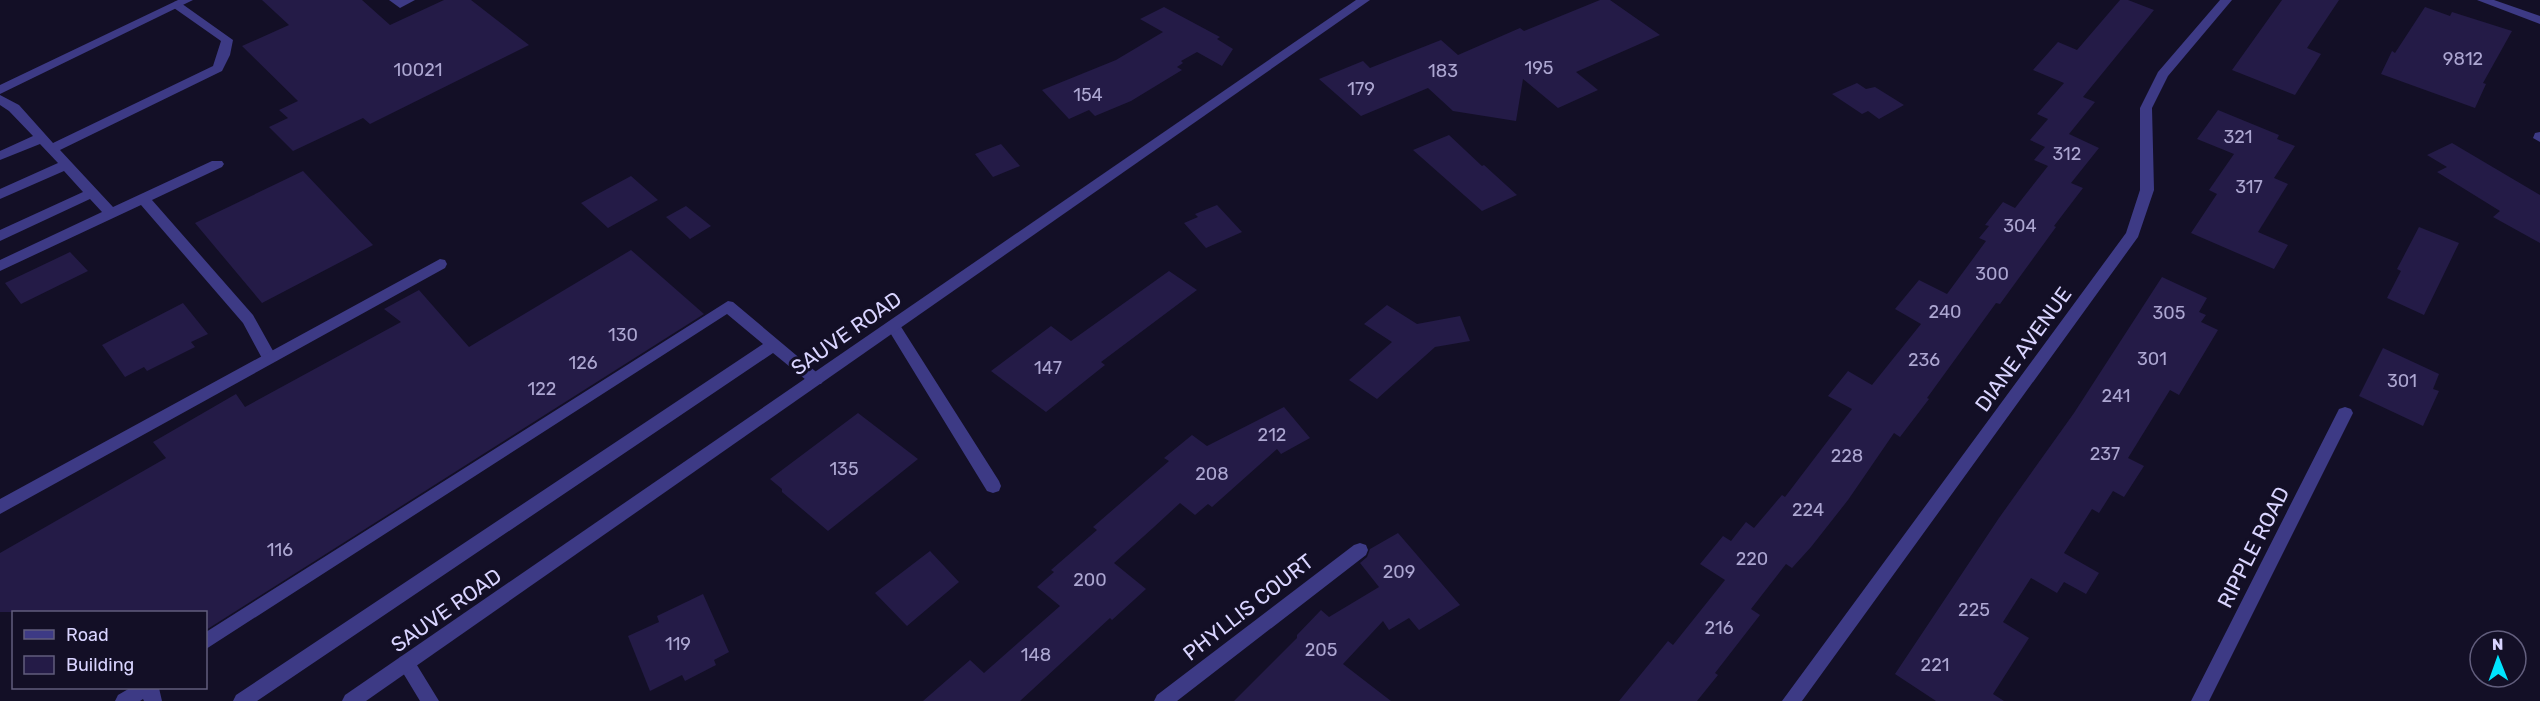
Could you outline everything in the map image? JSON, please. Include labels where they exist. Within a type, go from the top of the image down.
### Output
[{"type":"street","points":[[396,0],[400,4],[409,0]]},
{"type":"street","name":"SAUVE ROAD","points":[[351,701],[1364,0]]},
{"type":"street","name":"DIANE AVENUE","points":[[1791,701],[2133,234],[2147,190],[2146,108],[2162,75],[2226,0]]},
{"type":"street","points":[[2483,0],[2540,20]]},
{"type":"street","points":[[0,90],[183,2],[227,40],[224,56],[218,68],[51,148]]},
{"type":"street","points":[[0,99],[14,108],[111,213]]},
{"type":"street","points":[[0,115],[14,108]]},
{"type":"street","points":[[0,156],[41,138]]},
{"type":"street","points":[[0,266],[217,164]]},
{"type":"street","points":[[0,194],[66,165]]},
{"type":"street","points":[[0,236],[92,193]]},
{"type":"street","points":[[143,198],[207,269],[248,319],[269,358]]},
{"type":"street","points":[[0,507],[440,264]]},
{"type":"street","points":[[207,640],[728,306],[816,380]]},
{"type":"street","points":[[893,326],[993,486]]},
{"type":"street","points":[[242,701],[775,344]]},
{"type":"street","name":"RIPPLE ROAD","points":[[2200,701],[2345,413]]},
{"type":"street","name":"PHYLLIS COURT","points":[[1163,701],[1360,550]]},
{"type":"street","points":[[406,663],[430,701]]},
{"type":"street","points":[[124,701],[142,689]]},
{"type":"building","points":[[262,0],[362,0],[390,25],[444,0],[471,0],[529,45],[370,124],[363,118],[293,151],[269,127],[288,118],[279,110],[298,101],[242,46],[289,25]]},
{"type":"building","points":[[1600,0],[1610,0],[1660,35],[1576,72],[1598,90],[1558,108],[1523,79],[1516,121],[1453,111],[1428,88],[1361,116],[1319,79],[1363,61],[1370,68],[1441,40],[1458,55],[1520,28],[1524,31]]},
{"type":"building","points":[[2120,0],[2128,0],[2154,10],[2083,97],[2095,102],[2069,134],[2099,148],[2071,183],[2083,188],[2054,226],[2056,227],[2000,304],[1996,303],[1900,437],[1894,433],[1848,500],[1811,547],[1792,568],[1786,564],[1751,609],[1760,615],[1715,673],[1718,675],[1697,701],[1619,701],[1668,641],[1673,645],[1725,580],[1700,564],[1723,536],[1731,541],[1746,522],[1754,528],[1782,495],[1785,497],[1852,409],[1828,396],[1848,371],[1872,385],[1921,324],[1895,309],[1919,280],[1947,294],[1986,241],[1979,238],[1989,226],[1985,225],[2003,202],[2015,208],[2048,166],[2034,160],[2045,147],[2030,140],[2048,119],[2037,114],[2064,83],[2033,70],[2058,42],[2077,50]]},
{"type":"building","points":[[2282,0],[2339,0],[2307,48],[2321,54],[2295,95],[2232,70]]},
{"type":"building","points":[[1164,7],[1220,37],[1217,39],[1233,49],[1222,66],[1197,52],[1181,61],[1183,63],[1177,67],[1182,70],[1131,101],[1095,116],[1089,110],[1069,119],[1042,90],[1116,60],[1163,32],[1140,19]]},
{"type":"building","points":[[2425,7],[2450,16],[2452,12],[2512,31],[2483,83],[2486,84],[2475,108],[2381,74],[2392,51],[2395,53]]},
{"type":"building","points":[[1857,83],[1866,89],[1875,87],[1904,105],[1879,119],[1868,111],[1862,114],[1832,94]]},
{"type":"building","points":[[2218,110],[2279,135],[2277,139],[2295,146],[2274,178],[2288,184],[2258,232],[2288,245],[2274,269],[2191,233],[2217,194],[2209,190],[2234,154],[2197,139]]},
{"type":"building","points":[[1449,135],[1517,195],[1482,211],[1413,150]]},
{"type":"building","points":[[2452,143],[2540,195],[2540,243],[2493,217],[2500,211],[2437,172],[2447,167],[2427,155]]},
{"type":"building","points":[[1001,144],[1020,166],[993,177],[975,154]]},
{"type":"building","points":[[303,171],[373,245],[262,303],[195,223]]},
{"type":"building","points":[[631,176],[658,200],[608,228],[581,203]]},
{"type":"building","points":[[1217,205],[1242,232],[1206,248],[1184,223],[1198,217],[1195,214]]},
{"type":"building","points":[[686,206],[711,226],[690,239],[666,217]]},
{"type":"building","points":[[2419,227],[2459,243],[2424,315],[2387,298],[2401,271],[2397,269]]},
{"type":"building","points":[[631,250],[704,314],[207,629],[207,611],[0,612],[0,553],[166,458],[153,442],[236,394],[245,407],[401,322],[384,309],[419,290],[469,347]]},
{"type":"building","points":[[70,252],[88,271],[21,304],[5,283]]},
{"type":"building","points":[[1169,271],[1197,290],[1101,362],[1105,365],[1046,412],[991,371],[1051,326],[1071,341]]},
{"type":"building","points":[[2162,277],[2207,298],[2199,312],[2206,315],[2201,322],[2218,330],[2179,395],[2170,390],[2128,458],[2144,466],[2124,497],[2113,491],[2099,513],[2092,509],[2064,553],[2099,573],[2086,594],[2064,582],[2057,593],[2031,578],[2003,622],[2029,638],[1993,694],[2004,701],[1936,701],[1895,674],[1999,518],[2074,413]]},
{"type":"building","points":[[183,303],[208,334],[191,342],[195,347],[147,371],[144,367],[125,377],[102,345]]},
{"type":"building","points":[[1387,305],[1417,324],[1460,316],[1470,341],[1435,347],[1377,399],[1349,380],[1392,342],[1364,324]]},
{"type":"building","points":[[2383,348],[2439,374],[2433,389],[2439,391],[2423,426],[2359,396]]},
{"type":"building","points":[[1284,407],[1310,438],[1281,454],[1277,449],[1212,507],[1208,504],[1195,515],[1180,503],[1114,563],[1146,589],[1112,620],[1110,618],[1020,701],[923,701],[970,660],[984,673],[1060,606],[1037,587],[1054,572],[1051,570],[1097,530],[1093,527],[1169,461],[1164,458],[1192,435],[1207,446]]},
{"type":"building","points":[[858,413],[918,459],[828,531],[770,479]]},
{"type":"building","points":[[1398,533],[1460,605],[1419,630],[1409,618],[1389,630],[1383,621],[1343,664],[1391,701],[1234,701],[1297,638],[1297,635],[1321,610],[1329,617],[1379,587],[1360,563],[1367,557],[1370,549]]},
{"type":"building","points":[[930,551],[959,582],[907,626],[875,593]]},
{"type":"building","points":[[703,594],[729,652],[714,660],[716,665],[685,681],[682,675],[650,691],[628,636],[659,622],[657,616]]}]
